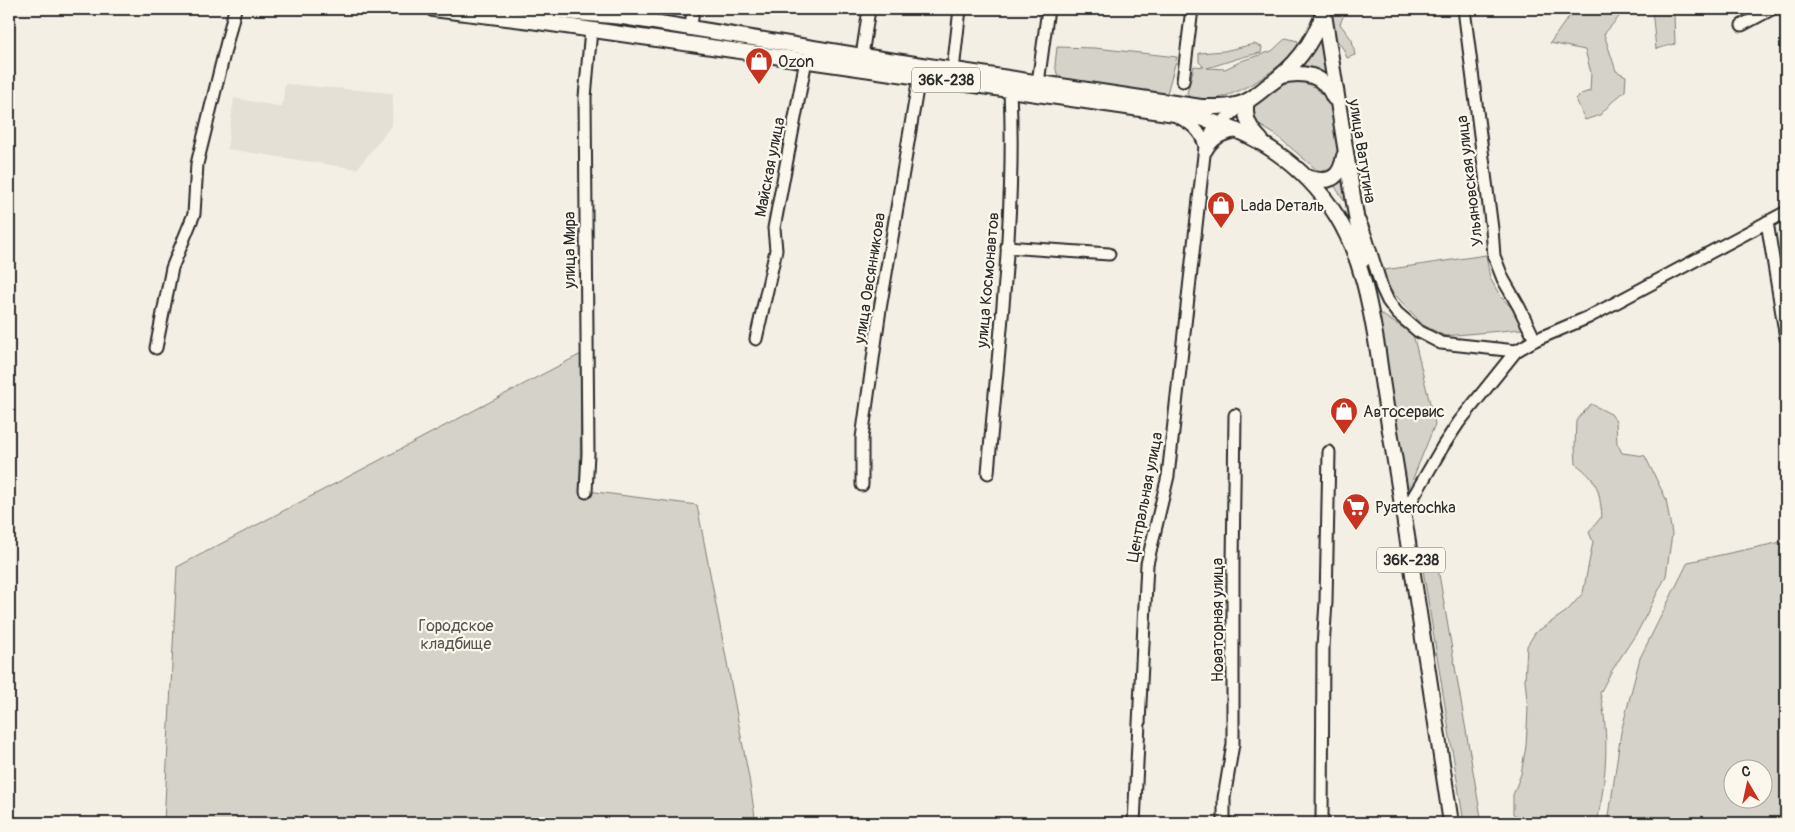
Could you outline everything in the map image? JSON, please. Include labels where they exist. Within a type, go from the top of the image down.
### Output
[{"type":"main road","name":"36К-238","points":[[433,9],[806,60],[1196,117],[1220,123],[1239,131],[1264,143],[1289,161],[1306,177],[1327,202],[1347,236],[1369,298],[1451,823]]},
{"type":"main road","points":[[533,9],[594,12],[862,56],[1201,107],[1232,105],[1247,101],[1281,76],[1308,47],[1317,30],[1323,10]]},
{"type":"main road","name":"улица Ватутина","points":[[1323,10],[1369,298]]},
{"type":"main road","name":"улица Мира","points":[[591,30],[594,12]]},
{"type":"main road","points":[[1281,76],[1299,73],[1315,76],[1326,85],[1338,106]]},
{"type":"main road","points":[[1247,101],[1245,112],[1248,124],[1264,143]]},
{"type":"main road","points":[[1306,177],[1318,181],[1327,181],[1332,178],[1338,173],[1342,165],[1345,151]]},
{"type":"street","points":[[156,348],[172,268],[194,214],[197,164],[235,9]]},
{"type":"street","points":[[691,27],[693,9]]},
{"type":"street","points":[[862,56],[870,9]]},
{"type":"street","points":[[953,70],[960,9]]},
{"type":"street","points":[[1038,83],[1048,9]]},
{"type":"street","points":[[1183,81],[1192,9]]},
{"type":"street","name":"Ульяновская улица","points":[[1464,9],[1494,256],[1503,279],[1535,340]]},
{"type":"street","points":[[1742,25],[1772,9]]},
{"type":"street","name":"улица Мира","points":[[586,492],[588,453],[585,97],[591,30]]},
{"type":"street","name":"Майская улица","points":[[756,338],[776,250],[774,228],[806,60]]},
{"type":"street","name":"улица Овсянникова","points":[[862,485],[862,438],[880,309],[919,77]]},
{"type":"street","name":"улица Космонавтов","points":[[988,473],[1007,247],[1013,142],[1010,90]]},
{"type":"street","name":"Центральная улица","points":[[1134,823],[1147,564],[1168,476],[1204,151],[1212,131],[1247,101]]},
{"type":"street","points":[[1173,114],[1192,125],[1202,138],[1204,151]]},
{"type":"street","points":[[1204,151],[1215,139],[1223,134],[1239,131]]},
{"type":"street","points":[[1354,210],[1366,237],[1385,294],[1397,313],[1418,331],[1441,343],[1516,351]]},
{"type":"street","points":[[1404,513],[1442,446],[1516,351],[1535,340],[1589,318],[1786,212]]},
{"type":"street","points":[[1767,222],[1786,338]]},
{"type":"street","points":[[1007,247],[1109,254]]},
{"type":"street","name":"Новаторная улица","points":[[1224,823],[1224,798],[1233,744],[1235,415]]},
{"type":"street","points":[[1322,823],[1323,647],[1326,602],[1329,452]]},
{"type":"shaded area","points":[[285,84],[393,93],[392,125],[357,169],[227,149],[234,98],[282,107]]},
{"type":"green space","points":[[620,9],[667,9],[665,16]]},
{"type":"green space","points":[[1328,9],[1346,9],[1340,24],[1352,40],[1355,55],[1347,58],[1334,36]]},
{"type":"green space","points":[[1578,9],[1626,9],[1604,34],[1616,71],[1626,76],[1625,91],[1600,115],[1585,120],[1576,99],[1581,94],[1590,91],[1591,73],[1585,50],[1550,43],[1567,19]]},
{"type":"green space","points":[[1652,9],[1672,9],[1674,14],[1675,44],[1656,49]]},
{"type":"green space","points":[[1322,30],[1331,81],[1323,74],[1314,70],[1304,68],[1293,70]]},
{"type":"green space","points":[[1286,38],[1298,41],[1296,52],[1263,77],[1228,95],[1204,100],[1191,100],[1187,93],[1194,66],[1204,67],[1199,62],[1199,53],[1224,51],[1254,44],[1262,47],[1261,53],[1207,68],[1225,69],[1244,60],[1272,51]]},
{"type":"green space","points":[[1057,47],[1095,48],[1177,57],[1166,97],[1065,79],[1057,74],[1055,65]]},
{"type":"green space","points":[[1296,81],[1309,83],[1317,87],[1329,103],[1338,142],[1337,160],[1335,166],[1331,169],[1317,170],[1276,135],[1256,123],[1252,109],[1253,105],[1268,93]]},
{"type":"green space","points":[[1346,179],[1350,210],[1334,185]]},
{"type":"green space","points":[[1486,255],[1490,278],[1500,296],[1529,325],[1522,329],[1445,336],[1423,325],[1387,286],[1384,270]]},
{"type":"green space","points":[[1376,311],[1413,334],[1435,424],[1407,493]]},
{"type":"green space","name":"Городское кладбище","points":[[581,354],[580,490],[697,505],[756,823],[164,823],[177,567]]},
{"type":"green space","points":[[1591,404],[1611,414],[1616,421],[1617,443],[1622,453],[1645,456],[1666,499],[1672,534],[1666,576],[1638,631],[1611,672],[1600,693],[1605,725],[1606,758],[1603,791],[1597,823],[1524,823],[1522,818],[1513,814],[1513,795],[1521,774],[1526,746],[1528,709],[1525,680],[1527,646],[1535,633],[1567,611],[1583,593],[1593,542],[1589,532],[1602,516],[1596,486],[1589,476],[1576,464],[1576,421]]},
{"type":"green space","points":[[1786,541],[1786,823],[1608,823],[1621,732],[1640,658],[1688,562]]},
{"type":"green space","points":[[1421,557],[1436,557],[1482,823],[1464,823]]},
{"type":"place","name":"Ozon","points":[[759,85]]},
{"type":"place","name":"Lada Dеталь","points":[[1221,229]]},
{"type":"place","name":"Автосервис","points":[[1344,435]]},
{"type":"place","name":"Pyaterochka","points":[[1356,531]]}]
